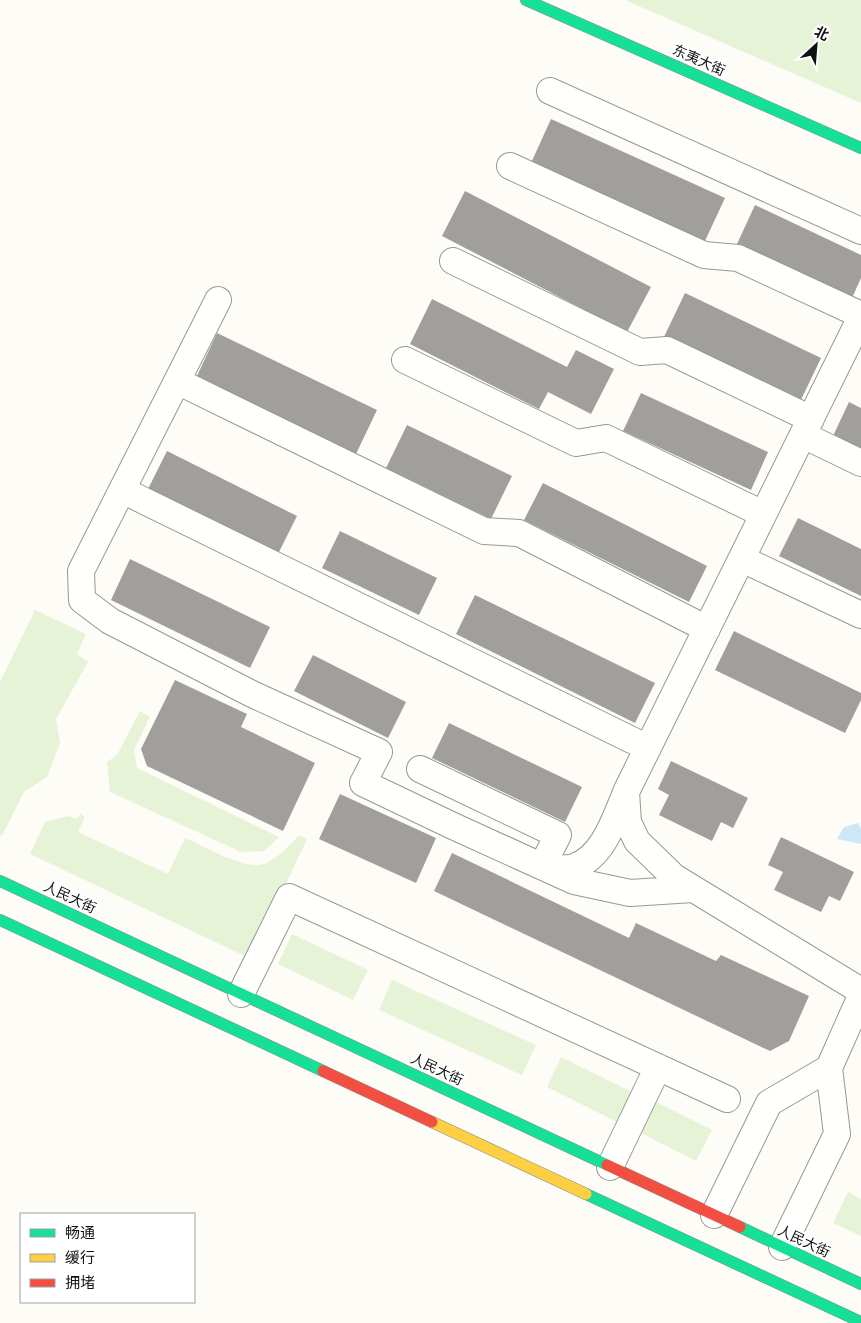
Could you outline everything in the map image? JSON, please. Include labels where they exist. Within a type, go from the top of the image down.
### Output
[{"type":"main road","name":"东夷大街","points":[[526,0],[861,148]]},
{"type":"main road","name":"人民大街","points":[[0,881],[861,1284]]},
{"type":"main road","points":[[0,920],[861,1322]]},
{"type":"street","points":[[550,92],[861,231]]},
{"type":"street","points":[[510,166],[704,256],[738,258],[861,316],[626,792],[605,839],[588,859],[573,867],[542,866]]},
{"type":"street","points":[[454,261],[640,352],[667,350],[807,427],[861,463]]},
{"type":"street","points":[[218,300],[81,571],[82,600],[110,621],[252,694],[379,752],[363,784],[574,881],[630,894],[693,889]]},
{"type":"street","points":[[405,360],[576,443],[606,438],[763,514]]},
{"type":"street","points":[[176,381],[484,531],[519,533],[708,629]]},
{"type":"street","points":[[122,490],[648,748]]},
{"type":"street","points":[[742,559],[861,615]]},
{"type":"street","points":[[420,769],[558,835],[542,866]]},
{"type":"street","points":[[626,792],[628,822],[637,842],[674,877],[861,991]]},
{"type":"street","points":[[241,994],[289,897],[727,1099]]},
{"type":"street","points":[[782,1247],[837,1134],[828,1068],[861,996]]},
{"type":"street","points":[[610,1167],[658,1067]]},
{"type":"street","points":[[714,1215],[769,1102],[828,1068]]},
{"type":"green space","points":[[625,0],[861,0],[861,103]]},
{"type":"green space","points":[[35,610],[86,634],[77,654],[88,662],[56,719],[60,743],[47,777],[24,792],[2,836],[0,835],[0,682]]},
{"type":"green space","points":[[140,711],[150,717],[134,750],[137,768],[279,837],[264,851],[241,852],[110,792],[107,762],[117,755]]},
{"type":"green space","points":[[80,814],[85,817],[78,832],[168,874],[185,838],[211,851],[251,865],[264,864],[275,858],[299,835],[307,839],[251,959],[30,854],[45,822],[69,816],[77,819]]},
{"type":"green space","points":[[292,934],[368,970],[353,1000],[278,964]]},
{"type":"green space","points":[[392,980],[536,1045],[522,1075],[379,1010]]},
{"type":"green space","points":[[561,1057],[634,1093],[619,1123],[547,1087]]},
{"type":"green space","points":[[656,1102],[712,1130],[696,1161],[641,1133]]},
{"type":"green space","points":[[848,1192],[861,1199],[861,1236],[833,1223]]},
{"type":"water","points":[[858,823],[861,828],[861,844],[837,839],[844,827]]},
{"type":"building","points":[[551,119],[725,198],[704,243],[531,163]]},
{"type":"building","points":[[465,191],[651,287],[627,332],[442,236]]},
{"type":"building","points":[[755,205],[861,255],[861,278],[852,298],[737,244]]},
{"type":"building","points":[[685,293],[821,358],[799,404],[663,339]]},
{"type":"building","points":[[432,299],[567,367],[576,350],[614,369],[591,414],[548,392],[539,409],[410,344]]},
{"type":"building","points":[[217,333],[377,410],[356,454],[196,378]]},
{"type":"building","points":[[641,393],[768,452],[751,490],[623,431]]},
{"type":"building","points":[[849,402],[861,408],[861,449],[833,436]]},
{"type":"building","points":[[407,425],[512,476],[491,519],[386,468]]},
{"type":"building","points":[[167,451],[297,516],[278,554],[148,489]]},
{"type":"building","points":[[543,483],[707,566],[689,602],[524,520]]},
{"type":"building","points":[[798,518],[861,549],[861,596],[779,556]]},
{"type":"building","points":[[340,531],[437,578],[419,615],[322,568]]},
{"type":"building","points":[[130,559],[270,627],[250,668],[111,600]]},
{"type":"building","points":[[475,595],[655,683],[635,723],[456,634]]},
{"type":"building","points":[[734,631],[861,693],[861,700],[845,733],[715,670]]},
{"type":"building","points":[[313,655],[406,702],[388,738],[294,691]]},
{"type":"building","points":[[175,680],[247,714],[241,727],[315,763],[283,831],[147,766],[141,749]]},
{"type":"building","points":[[449,723],[582,787],[565,822],[432,758]]},
{"type":"building","points":[[671,761],[748,798],[733,828],[721,822],[712,841],[659,815],[669,795],[658,789]]},
{"type":"building","points":[[340,794],[436,838],[416,883],[319,839]]},
{"type":"building","points":[[781,837],[854,872],[840,901],[829,896],[821,912],[774,890],[783,872],[768,865]]},
{"type":"building","points":[[452,853],[629,938],[636,923],[716,961],[721,955],[809,996],[789,1041],[770,1051],[434,891]]},
{"type":"traffic: fast","points":[[526,0],[861,148]]},
{"type":"traffic: fast","points":[[0,881],[607,1165]]},
{"type":"traffic: fast","points":[[0,920],[323,1071]]},
{"type":"traffic: fast","points":[[586,1194],[861,1322]]},
{"type":"traffic: fast","points":[[740,1227],[861,1284]]},
{"type":"traffic: slow","points":[[432,1122],[586,1194]]},
{"type":"traffic: jam","points":[[323,1071],[432,1122]]},
{"type":"traffic: jam","points":[[607,1165],[740,1227]]}]
